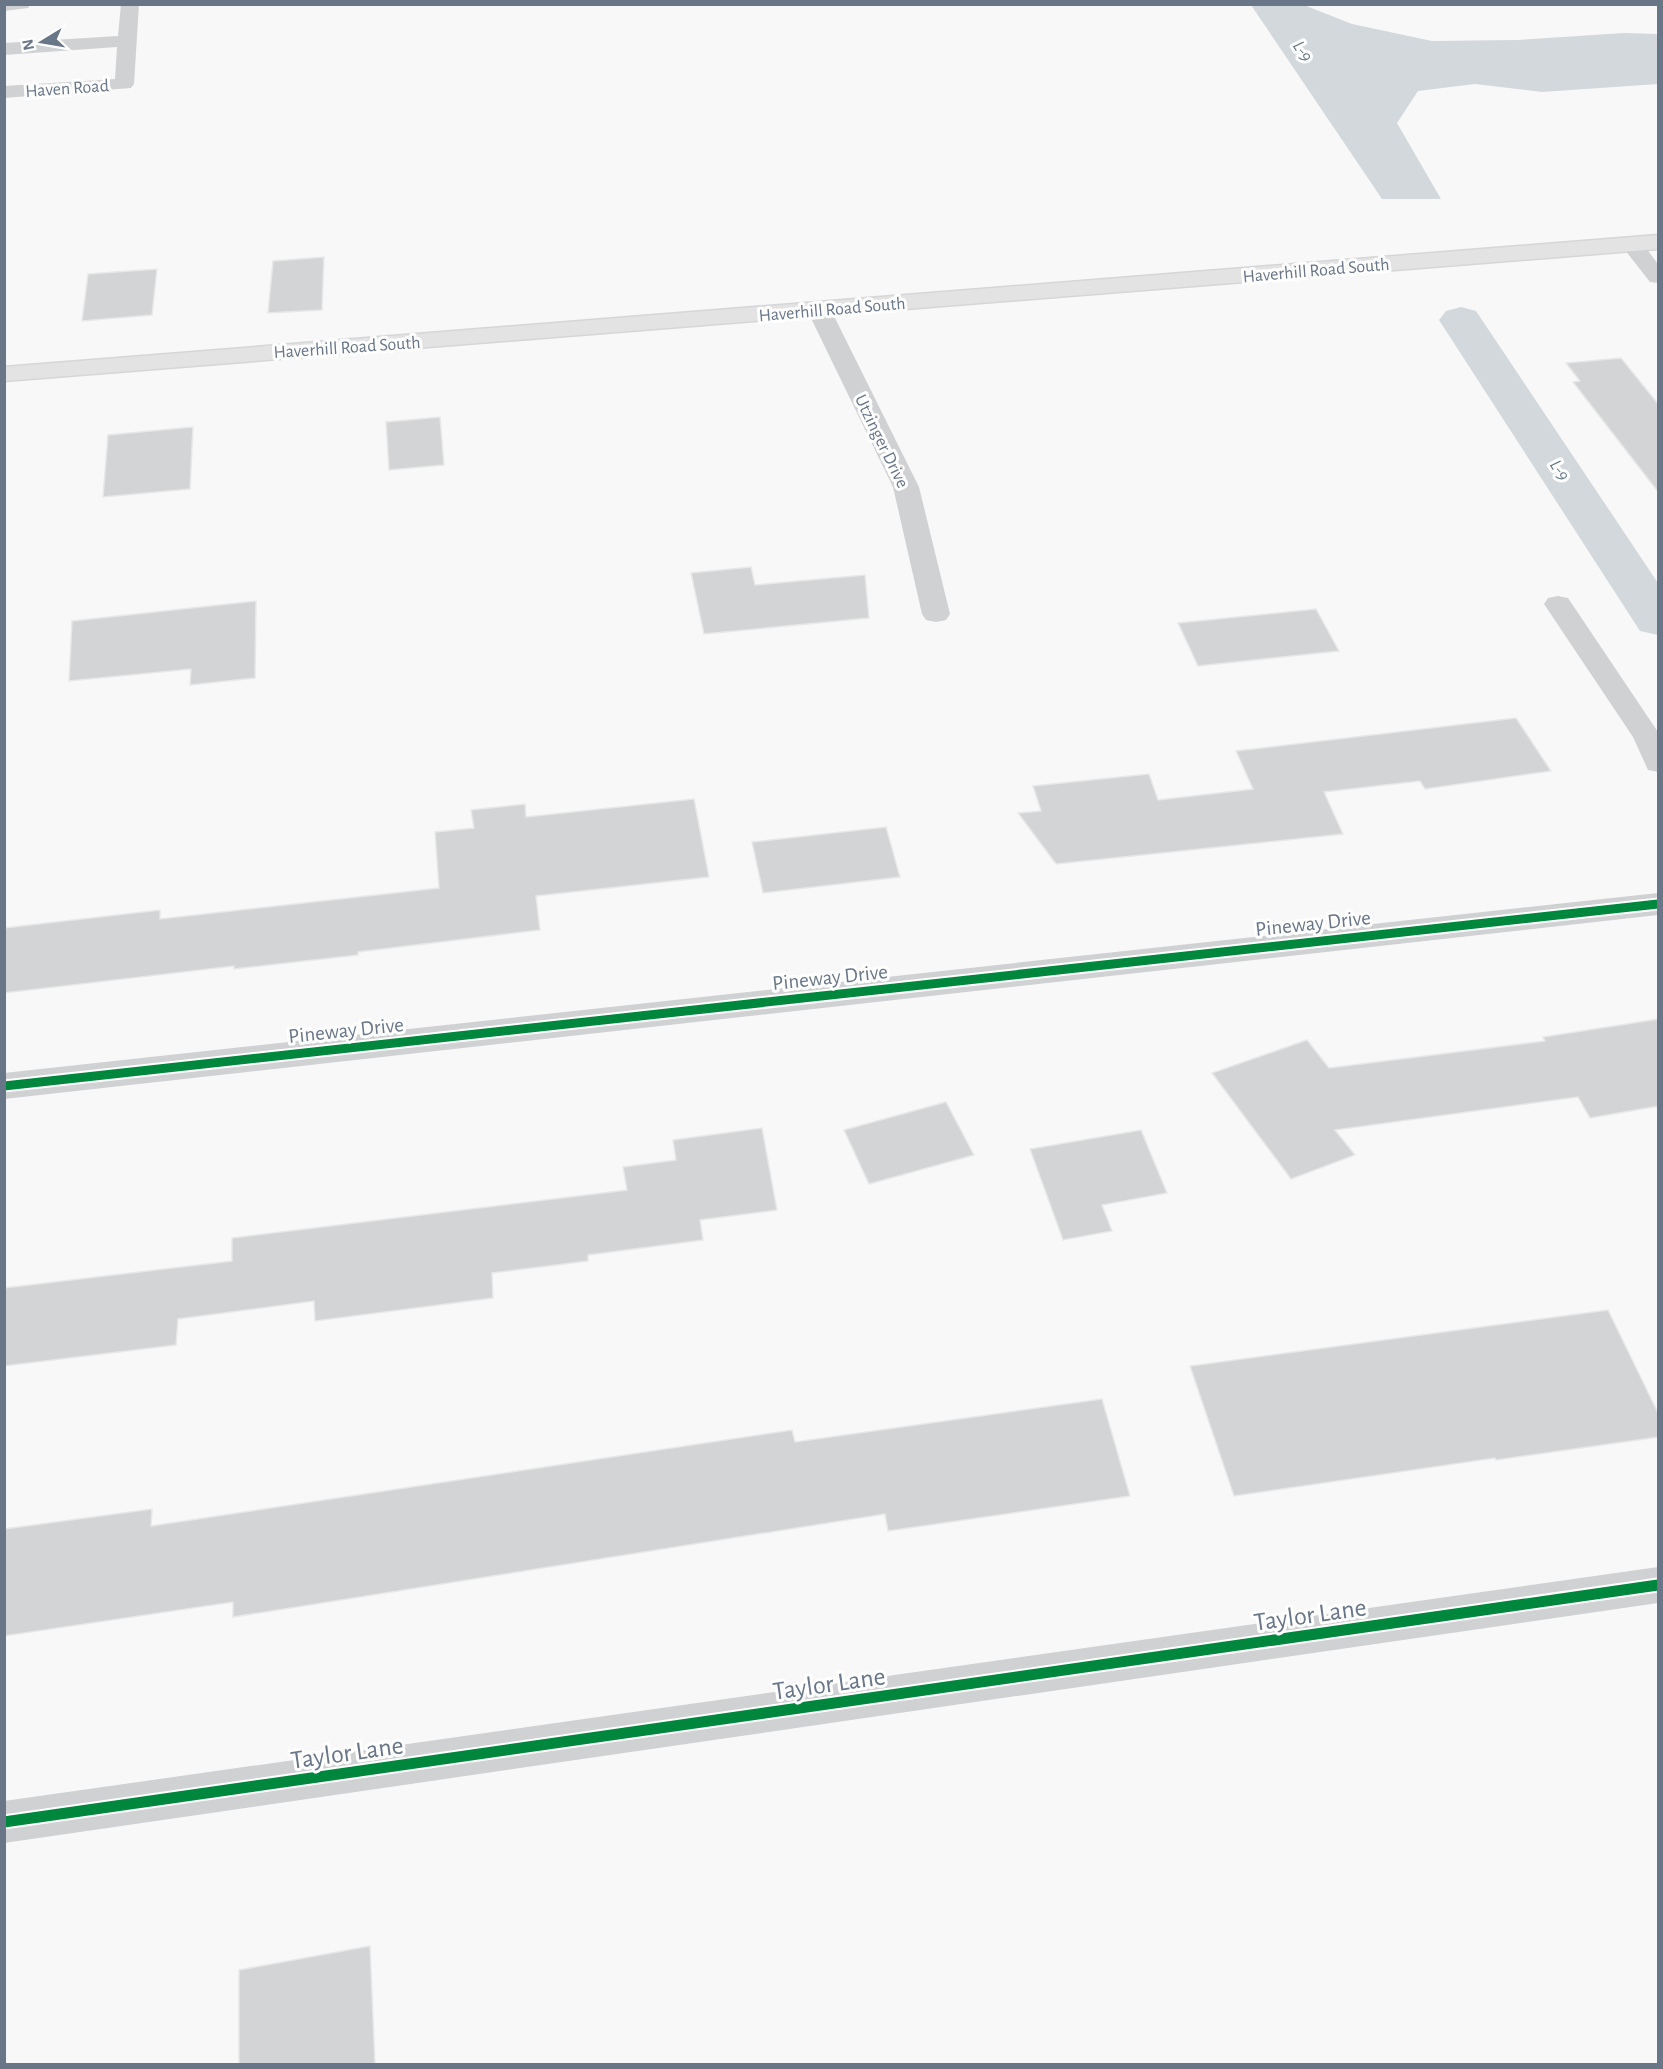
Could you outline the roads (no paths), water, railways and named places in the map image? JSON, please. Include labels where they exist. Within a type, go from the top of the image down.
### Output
[{"type":"street","name":"Haverhill Road South","points":[[4,374],[1659,243]]},
{"type":"street","name":"Utzinger Drive","points":[[819,309],[834,344],[906,487],[936,614]]},
{"type":"street","points":[[1558,604],[1647,737],[1659,763]]},
{"type":"street","name":"Pineway Drive","points":[[4,1086],[1659,903]]},
{"type":"street","name":"Taylor Lane","points":[[4,1822],[1659,1585]]},
{"type":"lane","points":[[4,6],[22,4]]},
{"type":"lane","name":"Haven Road","points":[[4,92],[123,84],[130,4]]},
{"type":"lane","points":[[4,50],[127,41]]},
{"type":"lane","points":[[1632,245],[1659,277]]},
{"type":"water","points":[[1251,5],[1304,5],[1352,24],[1432,41],[1517,40],[1624,33],[1658,34],[1658,84],[1542,92],[1475,84],[1418,91],[1397,123],[1441,199],[1382,199]]},
{"type":"waterway","name":"L-9","points":[[1461,320],[1658,620]]}]
